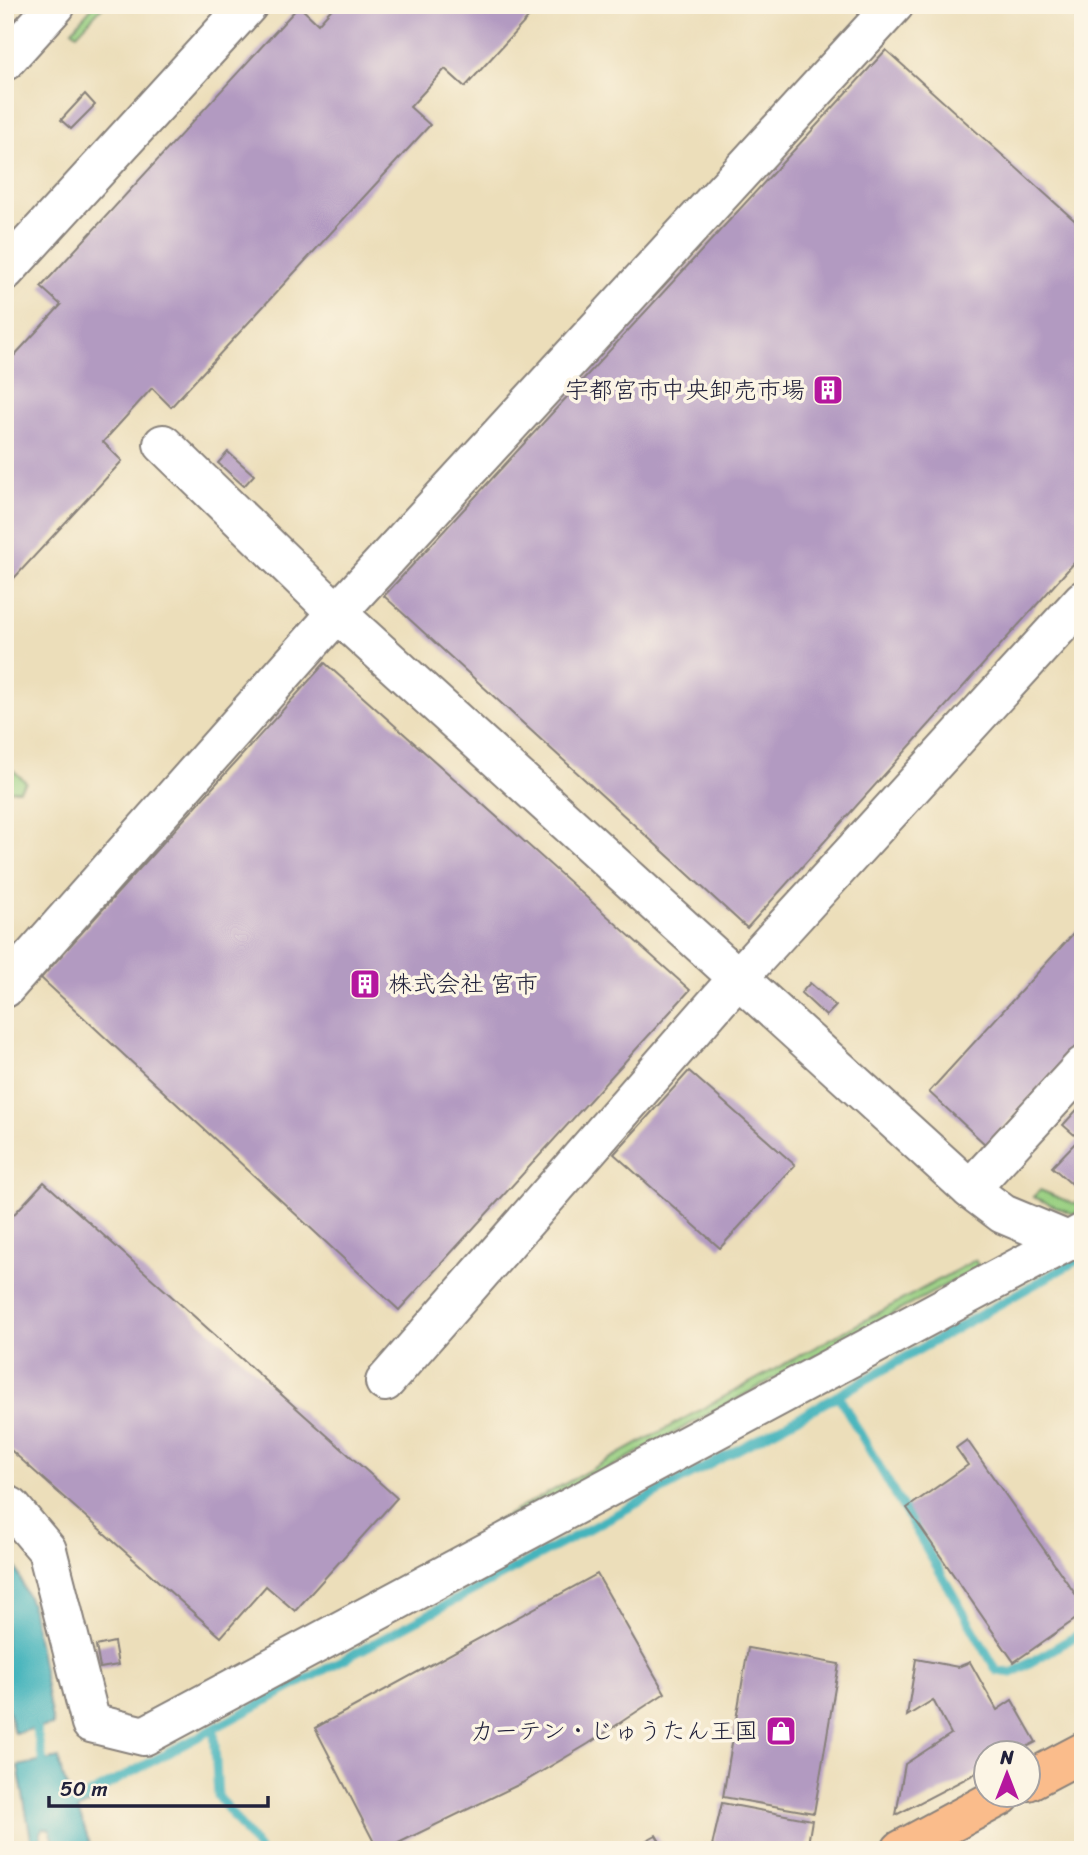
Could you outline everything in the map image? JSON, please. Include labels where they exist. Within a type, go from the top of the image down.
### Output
[{"type":"highway","points":[[1042,1774],[1083,1752]]},
{"type":"highway","points":[[901,1850],[976,1810]]},
{"type":"street","points":[[5,61],[56,5]]},
{"type":"street","points":[[5,271],[248,5]]},
{"type":"street","points":[[5,988],[337,613],[894,5]]},
{"type":"street","points":[[163,444],[337,613],[970,1189],[1003,1214],[1075,1237]]},
{"type":"street","points":[[385,1382],[738,978],[1083,600]]},
{"type":"street","points":[[970,1189],[1083,1066]]},
{"type":"street","points":[[5,1504],[11,1507],[47,1550],[91,1723],[144,1736],[1075,1237]]},
{"type":"green space","points":[[94,5],[104,5],[77,34],[72,30]]},
{"type":"green space","points":[[1063,5],[1083,5],[1083,22],[1081,22]]},
{"type":"green space","points":[[5,763],[26,782],[19,790],[5,790]]},
{"type":"green space","points":[[1040,1190],[1074,1204],[1083,1199],[1083,1209],[1073,1214],[1033,1197]]},
{"type":"green space","points":[[975,1260],[979,1267],[494,1531],[491,1524]]},
{"type":"water","points":[[5,1554],[16,1568],[31,1605],[53,1725],[14,1733],[5,1697]]},
{"type":"water","points":[[59,1758],[62,1776],[75,1800],[94,1789],[100,1798],[78,1810],[92,1850],[56,1850],[50,1829],[43,1828],[40,1832],[43,1850],[33,1850],[18,1766]]},
{"type":"building","points":[[335,5],[540,5],[465,87],[445,69],[410,107],[430,125],[171,407],[152,388],[103,442],[122,461],[5,588],[5,354],[11,359],[61,305],[41,287],[299,6],[318,24]]},
{"type":"building","name":"宇都宮市中央卸売市場","points":[[886,50],[1083,228],[1083,553],[747,928],[384,596]]},
{"type":"building","points":[[85,94],[95,105],[71,129],[61,120]]},
{"type":"building","points":[[228,452],[254,475],[244,486],[218,463]]},
{"type":"building","name":"株式会社 宮市","points":[[325,663],[690,990],[399,1310],[41,978]]},
{"type":"building","points":[[1083,923],[1083,1040],[986,1145],[929,1092]]},
{"type":"building","points":[[810,983],[836,1006],[826,1016],[801,993]]},
{"type":"building","points":[[689,1071],[795,1165],[720,1248],[614,1154]]},
{"type":"building","points":[[1083,1103],[1083,1185],[1078,1190],[1052,1167],[1079,1139],[1063,1125]]},
{"type":"building","points":[[44,1182],[397,1498],[295,1611],[266,1586],[221,1637],[5,1445],[5,1224]]},
{"type":"building","points":[[967,1440],[1083,1605],[1083,1614],[1014,1662],[907,1508],[968,1465],[956,1448]]},
{"type":"building","points":[[597,1574],[665,1693],[588,1744],[522,1783],[384,1850],[378,1850],[315,1728]]},
{"type":"building","points":[[114,1642],[118,1665],[100,1668],[96,1646]]},
{"type":"building","name":"カーテン・じゅうたん王国","points":[[748,1648],[839,1664],[814,1813],[723,1797]]},
{"type":"building","points":[[916,1659],[958,1667],[970,1662],[997,1710],[1012,1700],[1035,1740],[972,1740],[972,1775],[896,1815],[905,1764],[951,1734],[933,1700],[907,1716]]},
{"type":"building","points":[[722,1803],[812,1820],[807,1850],[711,1850]]},
{"type":"building","points":[[656,1835],[665,1850],[629,1850]]},
{"type":"waterway","points":[[87,1796],[805,1414],[1083,1257]]},
{"type":"waterway","points":[[838,1395],[997,1671],[1012,1673],[1083,1632]]},
{"type":"waterway","points":[[34,1719],[45,1770]]},
{"type":"waterway","points":[[214,1730],[218,1796],[259,1850]]},
{"type":"place","name":"宇都宮市中央卸売市場","points":[[828,390]]},
{"type":"place","name":"株式会社 宮市","points":[[365,984]]},
{"type":"place","name":"カーテン・じゅうたん王国","points":[[781,1731]]}]
